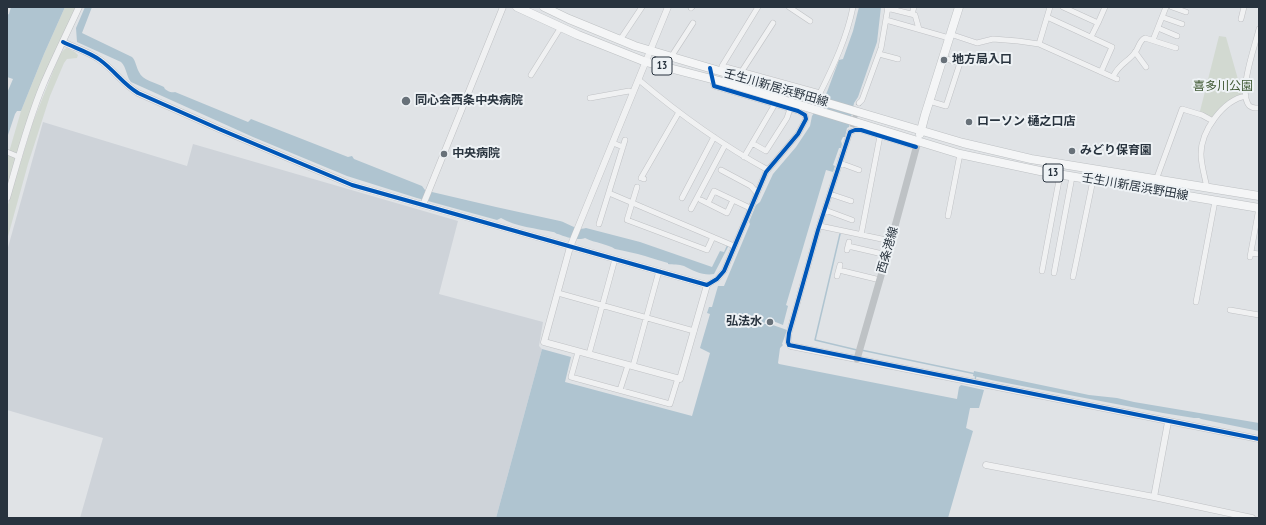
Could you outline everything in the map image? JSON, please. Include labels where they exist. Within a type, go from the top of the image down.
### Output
[{"type":"main road","name":"壬生川新居浜野田線","points":[[517,7],[606,47],[646,62],[713,79],[813,108],[851,126],[917,144],[1060,175],[1259,208]]},
{"type":"main road","name":"壬生川新居浜野田線","points":[[544,7],[620,40],[671,57],[710,68],[734,72],[820,101],[856,107],[921,130],[999,152],[1156,180],[1259,196]]},
{"type":"main road","points":[[917,144],[959,7]]},
{"type":"main road","name":"西条港線","points":[[856,359],[880,280],[917,144]]},
{"type":"street","points":[[7,198],[27,128],[41,90],[79,7]]},
{"type":"street","points":[[424,203],[503,7]]},
{"type":"street","points":[[620,40],[642,7]]},
{"type":"street","points":[[668,7],[571,244],[544,342],[678,378]]},
{"type":"street","points":[[758,7],[722,66],[734,72],[742,72],[820,93],[843,43],[853,7]]},
{"type":"street","points":[[789,7],[810,21]]},
{"type":"street","points":[[856,107],[862,100],[879,54],[883,39],[887,7],[915,15],[919,29]]},
{"type":"street","points":[[912,14],[914,7]]},
{"type":"street","points":[[1039,44],[1050,7]]},
{"type":"street","points":[[1063,7],[1098,23]]},
{"type":"street","points":[[1091,37],[1105,7]]},
{"type":"street","points":[[1153,40],[1166,7]]},
{"type":"street","points":[[1172,7],[1186,12]]},
{"type":"street","points":[[1241,19],[1244,7]]},
{"type":"street","points":[[1047,17],[1112,47],[1101,72]]},
{"type":"street","points":[[1162,17],[1182,24]]},
{"type":"street","points":[[886,20],[977,43],[993,40],[1039,44],[1115,78],[1116,69],[1135,52],[1142,39],[1145,38],[1153,40],[1176,48]]},
{"type":"street","points":[[671,57],[693,23]]},
{"type":"street","points":[[742,72],[773,23]]},
{"type":"street","points":[[531,74],[561,27]]},
{"type":"street","points":[[1158,28],[1177,36]]},
{"type":"street","points":[[1259,30],[1244,87],[1249,106],[1259,108]]},
{"type":"street","points":[[63,42],[99,59],[114,71],[126,85],[138,93],[352,185],[424,203],[571,244],[615,259],[708,284],[720,276],[768,170],[798,134],[806,119],[802,113],[714,86],[710,68]]},
{"type":"street","points":[[1135,52],[1146,67]]},
{"type":"street","points":[[879,54],[898,59]]},
{"type":"street","points":[[929,101],[946,106],[960,63],[943,58]]},
{"type":"street","points":[[731,84],[734,72]]},
{"type":"street","points":[[639,80],[662,100],[725,145],[768,170]]},
{"type":"street","points":[[590,98],[629,91],[634,93]]},
{"type":"street","points":[[1207,188],[1201,153],[1206,135],[1213,121],[1234,99],[1246,96]]},
{"type":"street","points":[[744,157],[775,104]]},
{"type":"street","points":[[752,143],[766,151],[787,118],[790,109]]},
{"type":"street","points":[[1156,180],[1182,109],[1202,115],[1213,121]]},
{"type":"street","points":[[644,179],[641,178],[679,112]]},
{"type":"street","points":[[917,144],[880,136],[861,130],[855,130],[851,126],[789,332],[788,342],[791,346],[1259,439]]},
{"type":"street","points":[[861,235],[880,136]]},
{"type":"street","points":[[682,198],[714,137]]},
{"type":"street","points":[[599,224],[625,140]]},
{"type":"street","points":[[613,143],[623,147]]},
{"type":"street","points":[[691,209],[725,145]]},
{"type":"street","points":[[7,152],[19,157]]},
{"type":"street","points":[[948,216],[960,154]]},
{"type":"street","points":[[840,163],[860,170]]},
{"type":"street","points":[[721,170],[751,186],[757,193]]},
{"type":"street","points":[[1042,271],[1060,175]]},
{"type":"street","points":[[1054,273],[1072,177]]},
{"type":"street","points":[[1073,277],[1093,180]]},
{"type":"street","points":[[638,188],[627,220],[707,250],[713,237]]},
{"type":"street","points":[[708,203],[714,191],[750,208]]},
{"type":"street","points":[[609,193],[734,246]]},
{"type":"street","points":[[830,194],[851,201]]},
{"type":"street","points":[[701,200],[727,213],[733,200]]},
{"type":"street","points":[[1196,302],[1215,201]]},
{"type":"street","points":[[1259,208],[1257,236],[1251,255],[1259,254]]},
{"type":"street","points":[[825,210],[852,220]]},
{"type":"street","points":[[820,226],[891,241]]},
{"type":"street","points":[[848,246],[887,255]]},
{"type":"street","points":[[589,354],[615,259]]},
{"type":"street","points":[[837,276],[839,268],[880,280]]},
{"type":"street","points":[[620,390],[646,317],[659,271]]},
{"type":"street","points":[[578,352],[571,377],[670,404],[678,378],[680,379],[708,284]]},
{"type":"street","points":[[558,293],[694,331]]},
{"type":"street","points":[[1230,310],[1259,315]]},
{"type":"street","points":[[1154,497],[1168,422]]},
{"type":"street","points":[[986,465],[1154,497],[1252,518]]},
{"type":"shaded area","points":[[43,122],[187,166],[193,144],[458,221],[439,294],[543,322],[539,346],[542,349],[496,518],[80,518],[103,438],[7,410],[7,251]]},
{"type":"green space","points":[[65,7],[76,7],[44,77],[7,189],[7,159],[21,111]]},
{"type":"green space","name":"喜多川公園","points":[[1219,36],[1226,37],[1243,97],[1234,99],[1213,121],[1199,115]]},
{"type":"green space","points":[[67,48],[78,55],[77,58],[67,59],[64,63],[50,96],[28,164],[7,240],[7,208],[33,122],[59,57],[63,50]]},
{"type":"water","points":[[11,7],[65,7],[21,111],[17,111],[15,114],[7,138],[7,93],[13,79],[7,77],[7,15],[9,14]]},
{"type":"water","points":[[85,7],[92,7],[82,33],[132,57],[143,77],[164,87],[167,91],[175,92],[248,122],[251,119],[348,157],[352,156],[354,159],[422,186],[425,190],[560,221],[576,228],[586,228],[640,242],[712,267],[720,251],[724,252],[727,245],[729,245],[714,274],[702,274],[682,265],[668,264],[641,255],[615,249],[585,238],[572,238],[554,232],[519,225],[501,218],[497,220],[417,198],[347,176],[253,137],[131,82],[121,62],[77,42],[76,28]]},
{"type":"water","points":[[859,7],[881,7],[877,42],[858,97],[854,103],[849,127],[847,128],[845,137],[843,137],[841,141],[841,148],[839,148],[833,165],[835,166],[833,172],[826,170],[786,305],[788,306],[783,325],[768,319],[766,319],[764,324],[770,324],[787,330],[782,344],[783,345],[780,348],[779,364],[957,399],[959,387],[961,385],[984,390],[979,408],[970,408],[966,428],[973,431],[948,518],[496,518],[542,349],[571,357],[565,382],[692,416],[710,353],[700,348],[710,314],[707,313],[709,307],[712,307],[718,286],[724,286],[750,224],[749,222],[756,205],[760,202],[773,174],[796,147],[810,126],[812,116],[827,92],[839,60],[843,59],[853,31]]},
{"type":"water","points":[[974,371],[1089,395],[1117,398],[1259,423],[1259,431],[1199,418],[1163,413],[996,381],[973,376]]},
{"type":"waterway","points":[[840,234],[815,340],[857,350]]},
{"type":"waterway","points":[[861,350],[976,374],[975,381]]},
{"type":"tunnel","points":[[852,127],[859,103]]},
{"type":"cycle path","points":[[63,42],[96,57],[138,93],[352,185],[707,285],[717,279],[724,271],[766,172],[798,134],[806,119],[805,115],[798,111],[714,86],[710,68]]},
{"type":"cycle path","points":[[916,147],[861,130],[850,132],[818,230],[789,333],[789,345],[1259,439]]},
{"type":"place","name":"地方局入口","points":[[944,60]]},
{"type":"place","name":"同心会西条中央病院","points":[[406,101]]},
{"type":"place","name":"ローソン 樋之口店","points":[[969,122]]},
{"type":"place","name":"みどり保育園","points":[[1072,151]]},
{"type":"place","name":"中央病院","points":[[444,154]]},
{"type":"place","name":"弘法水","points":[[770,322]]}]
